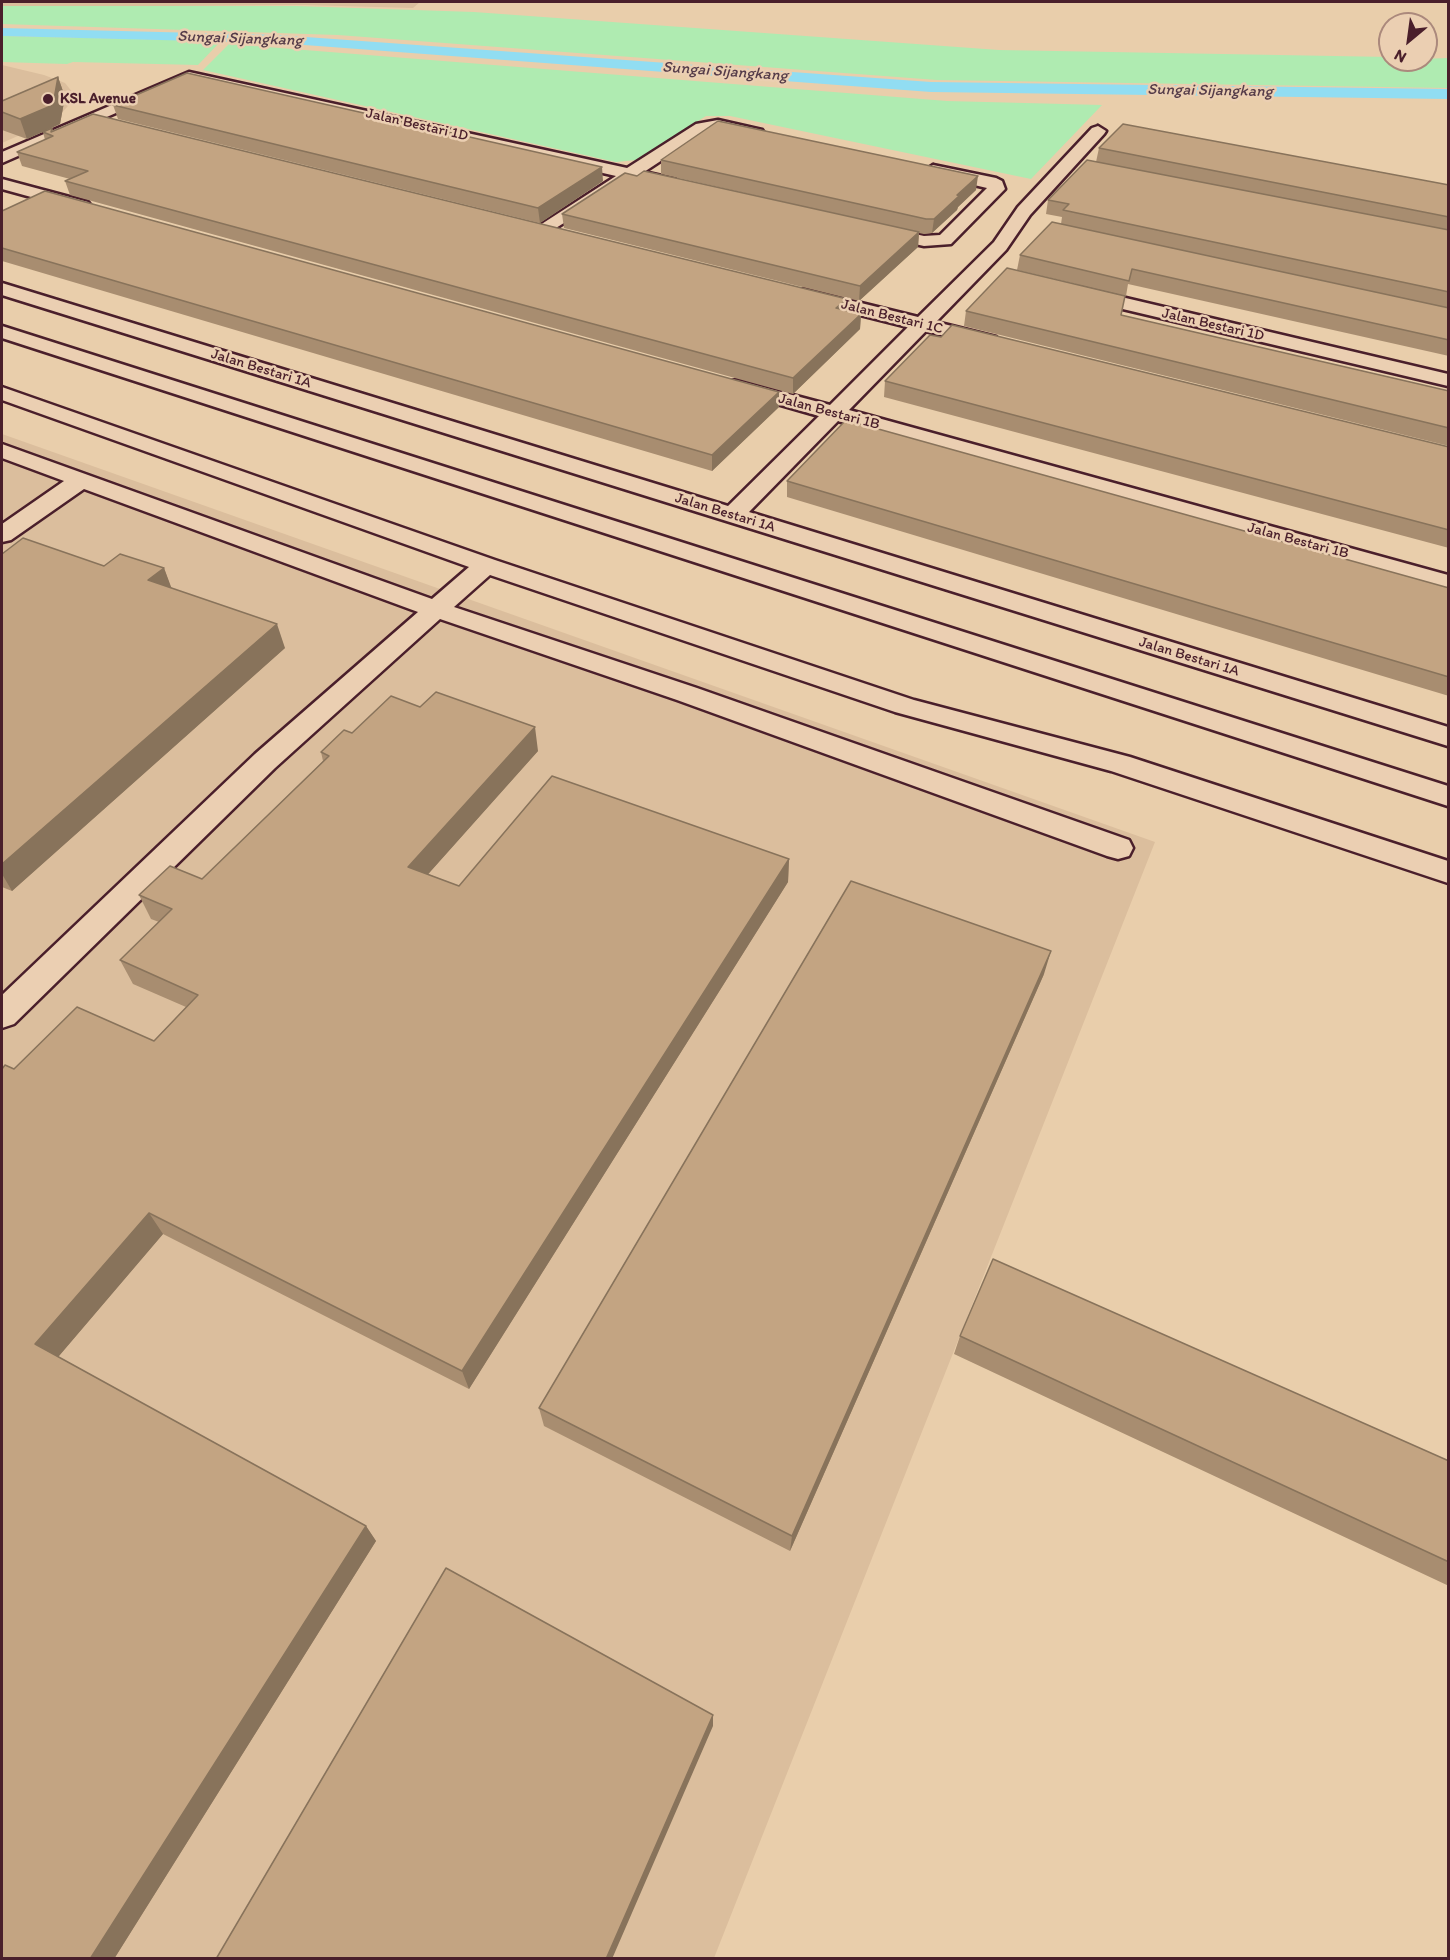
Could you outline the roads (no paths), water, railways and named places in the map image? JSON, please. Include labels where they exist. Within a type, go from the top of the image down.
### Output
[{"type":"street","name":"Jalan Bestari 1D","points":[[91,119],[189,76],[205,77],[686,187]]},
{"type":"street","points":[[2,158],[91,119],[126,128]]},
{"type":"street","points":[[543,231],[702,127],[718,125],[776,137]]},
{"type":"street","points":[[733,515],[1000,246],[1017,222],[1098,131]]},
{"type":"street","points":[[1070,164],[1093,168]]},
{"type":"street","points":[[856,226],[924,241],[939,242],[952,234],[996,189],[996,185],[981,180],[913,166]]},
{"type":"street","points":[[2,184],[105,212]]},
{"type":"street","points":[[10,205],[36,193]]},
{"type":"street","points":[[1017,222],[1041,227]]},
{"type":"street","points":[[522,226],[566,236]]},
{"type":"street","points":[[978,269],[1001,275]]},
{"type":"street","name":"Jalan Bestari 1D","points":[[1058,288],[1449,380]]},
{"type":"street","name":"Jalan Bestari 1A","points":[[2,289],[1449,737]]},
{"type":"street","name":"Jalan Bestari 1C","points":[[785,291],[1012,347]]},
{"type":"street","points":[[2,332],[1449,796]]},
{"type":"street","name":"Jalan Bestari 1B","points":[[720,382],[1449,582]]},
{"type":"street","points":[[2,393],[486,565],[905,706],[1120,764],[1449,872]]},
{"type":"street","points":[[2,451],[435,609],[720,706],[1118,848]]},
{"type":"street","points":[[2,535],[81,481]]},
{"type":"street","points":[[2,1015],[265,761],[486,565]]},
{"type":"waterway","name":"Sungai Sijangkang","points":[[2,32],[278,39],[931,87],[1448,94]]},
{"type":"place","name":"KSL Avenue","points":[[48,99]]}]
